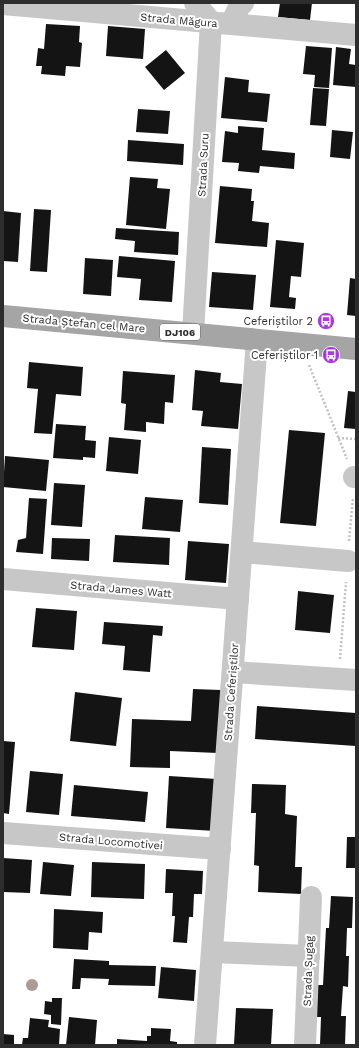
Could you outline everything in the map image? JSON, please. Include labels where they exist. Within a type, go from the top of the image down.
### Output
[{"type":"main road","name":"Strada Ștefan cel Mare","points":[[3,316],[356,349]]},
{"type":"street","points":[[195,3],[221,23],[243,3]]},
{"type":"street","name":"Strada Măgura","points":[[3,4],[356,35]]},
{"type":"street","name":"Strada Suru","points":[[193,333],[221,23]]},
{"type":"street","name":"Strada Ceferiștilor","points":[[205,1045],[257,340]]},
{"type":"street","points":[[242,552],[348,561]]},
{"type":"street","name":"Strada James Watt","points":[[3,579],[238,599]]},
{"type":"street","points":[[233,672],[356,680]]},
{"type":"street","name":"Strada Locomotivei","points":[[3,833],[220,849]]},
{"type":"street","name":"Strada Șugag","points":[[305,1045],[311,897]]},
{"type":"street","points":[[212,952],[308,956]]},
{"type":"path","points":[[300,343],[355,477]]},
{"type":"path","points":[[338,438],[356,439]]},
{"type":"building","points":[[280,3],[312,3],[310,20],[278,17]]},
{"type":"building","points":[[46,24],[80,26],[79,42],[82,43],[80,67],[66,66],[65,76],[41,74],[42,66],[36,66],[38,48],[44,49]]},
{"type":"building","points":[[108,26],[145,29],[143,59],[106,56]]},
{"type":"building","points":[[306,46],[332,48],[329,88],[314,87],[315,75],[303,74]]},
{"type":"building","points":[[336,47],[351,49],[349,64],[356,65],[356,87],[333,85]]},
{"type":"building","points":[[166,50],[185,73],[164,90],[145,67]]},
{"type":"building","points":[[225,77],[249,80],[248,92],[270,94],[267,122],[221,118]]},
{"type":"building","points":[[313,88],[329,89],[326,126],[310,125]]},
{"type":"building","points":[[138,109],[170,111],[168,134],[136,132]]},
{"type":"building","points":[[238,126],[264,128],[262,150],[295,153],[294,169],[260,166],[259,173],[238,171],[239,163],[222,162],[225,131],[238,133]]},
{"type":"building","points":[[332,130],[353,132],[350,159],[330,157]]},
{"type":"building","points":[[128,140],[184,144],[183,165],[127,161]]},
{"type":"building","points":[[130,177],[158,179],[157,188],[170,189],[166,229],[126,225]]},
{"type":"building","points":[[220,186],[252,189],[251,201],[254,201],[252,221],[269,223],[267,247],[215,243]]},
{"type":"building","points":[[34,209],[51,210],[47,272],[30,271]]},
{"type":"building","points":[[3,211],[21,213],[18,262],[3,261]]},
{"type":"building","points":[[116,228],[179,232],[178,255],[134,252],[135,241],[115,239]]},
{"type":"building","points":[[276,240],[304,243],[301,277],[291,276],[289,297],[296,298],[295,309],[270,307]]},
{"type":"building","points":[[119,256],[175,261],[172,302],[139,300],[141,279],[117,277]]},
{"type":"building","points":[[85,258],[113,260],[111,296],[83,294]]},
{"type":"building","points":[[212,272],[256,275],[253,310],[209,307]]},
{"type":"building","points":[[350,278],[356,279],[356,316],[347,315]]},
{"type":"building","points":[[29,362],[83,367],[81,396],[56,394],[52,434],[34,433],[38,389],[27,388]]},
{"type":"building","points":[[195,370],[221,373],[220,382],[242,384],[238,429],[201,426],[203,411],[192,410]]},
{"type":"building","points":[[123,371],[175,375],[173,403],[165,402],[164,424],[146,422],[146,432],[124,430],[126,404],[121,403]]},
{"type":"building","points":[[348,391],[356,392],[356,429],[344,428]]},
{"type":"building","points":[[56,424],[86,426],[85,440],[96,441],[95,458],[83,457],[83,460],[53,458]]},
{"type":"building","points":[[289,430],[325,433],[316,526],[280,523]]},
{"type":"building","points":[[109,437],[141,440],[138,474],[106,471]]},
{"type":"building","points":[[202,447],[231,449],[228,505],[199,503]]},
{"type":"building","points":[[5,456],[49,460],[46,491],[3,487]]},
{"type":"building","points":[[54,483],[85,485],[82,527],[51,525]]},
{"type":"building","points":[[145,497],[183,500],[180,532],[142,529]]},
{"type":"building","points":[[29,498],[47,499],[43,554],[16,552],[18,540],[26,538]]},
{"type":"building","points":[[115,535],[170,538],[169,565],[113,562]]},
{"type":"building","points":[[52,538],[90,539],[89,561],[51,559]]},
{"type":"building","points":[[188,541],[229,544],[226,583],[185,580]]},
{"type":"building","points":[[298,591],[334,595],[330,633],[295,630]]},
{"type":"building","points":[[36,608],[77,611],[74,650],[32,647]]},
{"type":"building","points":[[104,622],[163,626],[162,636],[153,635],[150,672],[123,670],[125,646],[102,644]]},
{"type":"building","points":[[193,689],[221,690],[218,753],[170,751],[170,768],[130,767],[132,719],[191,721]]},
{"type":"building","points":[[75,692],[122,698],[116,746],[70,741]]},
{"type":"building","points":[[257,706],[356,713],[356,746],[255,739]]},
{"type":"building","points":[[3,741],[15,742],[9,814],[3,813]]},
{"type":"building","points":[[30,771],[63,774],[59,815],[26,812]]},
{"type":"building","points":[[169,776],[217,779],[215,831],[166,828]]},
{"type":"building","points":[[252,784],[286,785],[285,814],[297,816],[295,867],[302,867],[301,894],[258,892],[259,866],[254,865],[256,813],[251,813]]},
{"type":"building","points":[[74,785],[148,792],[145,822],[71,816]]},
{"type":"building","points":[[347,837],[356,837],[356,868],[346,868]]},
{"type":"building","points":[[3,858],[32,860],[30,893],[3,892]]},
{"type":"building","points":[[43,862],[74,865],[71,896],[40,894]]},
{"type":"building","points":[[92,862],[145,864],[144,899],[91,897]]},
{"type":"building","points":[[166,869],[203,871],[202,894],[194,894],[193,917],[189,917],[187,943],[173,942],[175,916],[172,916],[173,893],[165,893]]},
{"type":"building","points":[[331,896],[353,897],[352,928],[347,928],[346,956],[349,956],[348,987],[343,986],[341,1016],[346,1016],[345,1045],[320,1045],[321,1017],[316,1017],[318,985],[323,985],[326,928],[329,928]]},
{"type":"building","points":[[54,909],[103,912],[102,933],[89,932],[88,950],[53,948]]},
{"type":"building","points":[[74,959],[109,961],[109,965],[156,966],[155,986],[108,985],[109,979],[81,978],[80,989],[72,989]]},
{"type":"building","points":[[161,967],[196,970],[194,1001],[158,998]]},
{"type":"building","points":[[52,998],[62,998],[61,1025],[51,1024],[51,1015],[44,1014],[45,1001],[52,1002]]},
{"type":"building","points":[[236,1008],[273,1009],[271,1045],[234,1045]]},
{"type":"building","points":[[69,1017],[97,1020],[95,1045],[66,1045]]},
{"type":"building","points":[[30,1018],[49,1020],[48,1027],[60,1029],[59,1045],[22,1045],[23,1038],[28,1038]]},
{"type":"building","points":[[151,1028],[171,1029],[170,1041],[177,1042],[177,1045],[117,1045],[117,1039],[147,1041],[147,1036],[151,1036]]},
{"type":"building","points":[[3,1034],[14,1035],[14,1045],[3,1045]]},
{"type":"place","name":"Ceferiștilor 2","points":[[326,321]]},
{"type":"place","name":"Ceferiștilor 1","points":[[331,355]]}]
